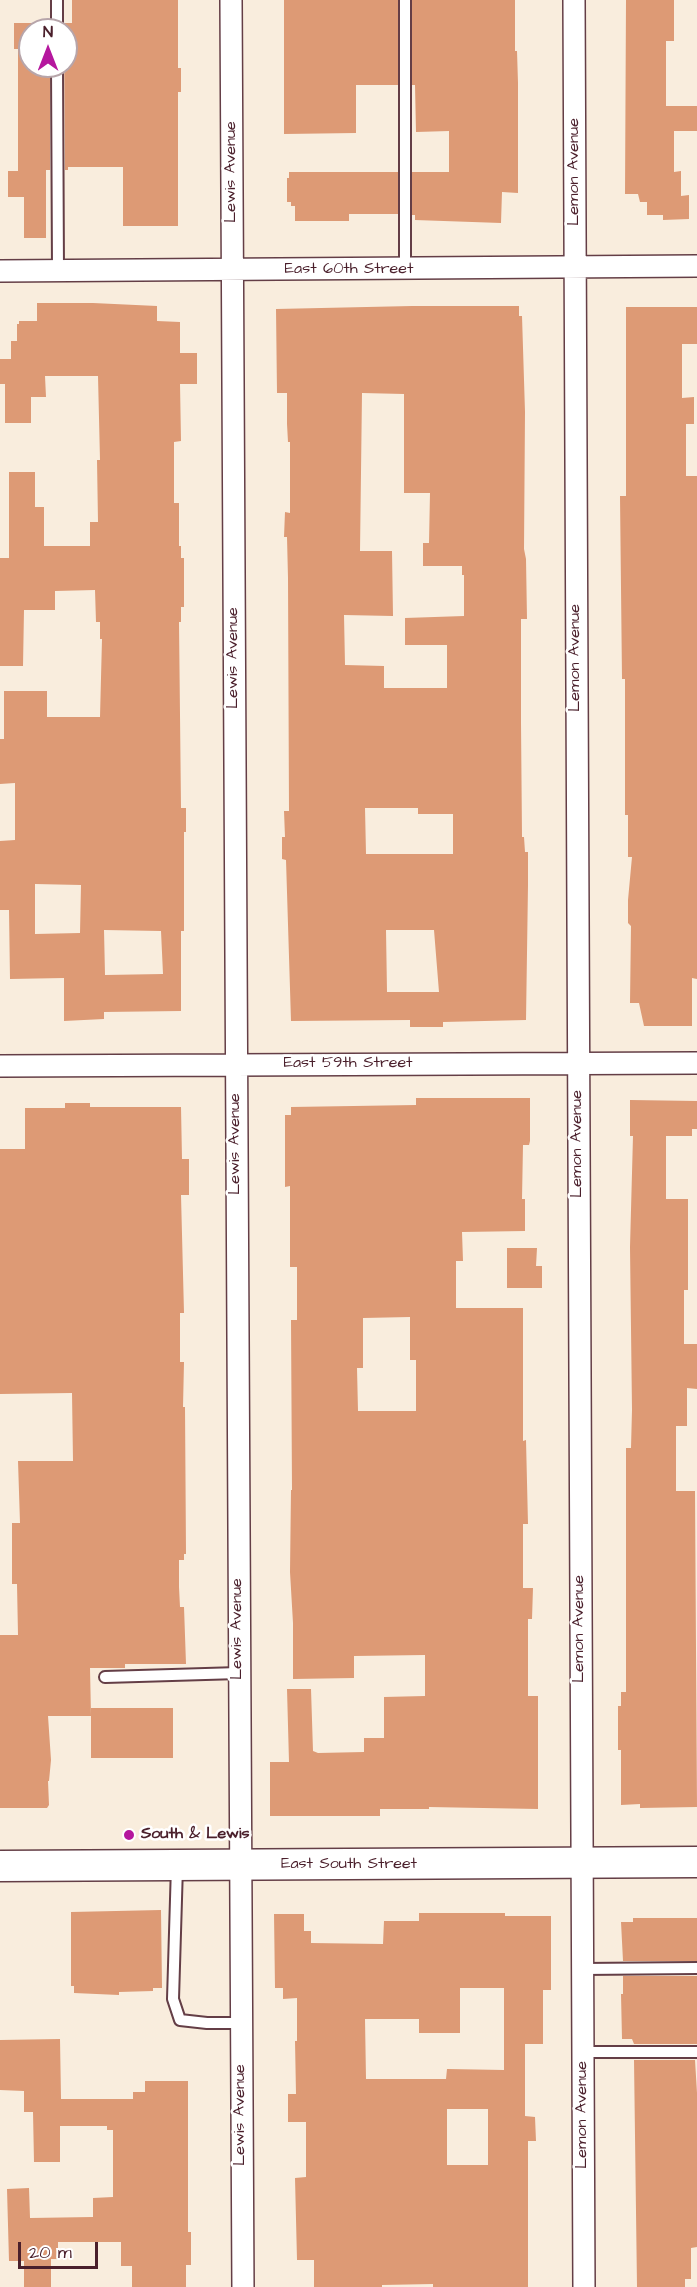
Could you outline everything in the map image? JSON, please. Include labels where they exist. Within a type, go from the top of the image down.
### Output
[{"type":"main road","name":"East South Street","points":[[0,1866],[697,1862]]},
{"type":"street","name":"Lewis Avenue","points":[[231,0],[243,2287]]},
{"type":"street","name":"Lemon Avenue","points":[[574,0],[584,2287]]},
{"type":"street","name":"East 60th Street","points":[[0,271],[697,266]]},
{"type":"street","name":"East 59th Street","points":[[0,1066],[697,1063]]},
{"type":"lane","points":[[57,0],[57,18]]},
{"type":"lane","points":[[405,0],[405,269]]},
{"type":"lane","points":[[57,78],[58,271]]},
{"type":"lane","points":[[105,1677],[239,1673]]},
{"type":"lane","points":[[177,1866],[173,1999],[180,2020],[207,2024],[241,2024]]},
{"type":"lane","points":[[582,1969],[697,1968]]},
{"type":"lane","points":[[582,2052],[697,2052]]},
{"type":"building","points":[[72,0],[178,0],[178,68],[181,68],[181,92],[178,92],[178,226],[123,226],[123,167],[68,167],[68,170],[65,170],[64,78],[78,78],[78,18],[72,18]]},
{"type":"building","points":[[284,0],[398,0],[398,85],[356,85],[356,133],[284,134]]},
{"type":"building","points":[[412,0],[515,0],[518,193],[502,192],[501,223],[415,220],[415,215],[412,215],[412,172],[449,172],[449,131],[416,132],[415,85],[412,85]]},
{"type":"building","points":[[626,0],[674,0],[674,41],[666,41],[666,106],[697,106],[697,131],[674,131],[674,172],[681,171],[681,196],[689,195],[689,219],[663,220],[663,215],[647,215],[647,202],[640,202],[638,194],[625,194]]},
{"type":"building","points":[[14,23],[18,23],[18,49],[14,49]]},
{"type":"building","points":[[18,78],[50,78],[50,170],[46,170],[46,238],[24,238],[24,197],[8,197],[8,171],[18,171]]},
{"type":"building","points":[[289,172],[398,172],[398,214],[349,214],[349,221],[295,221],[295,206],[287,202]]},
{"type":"building","points":[[37,303],[157,306],[157,321],[180,322],[180,353],[197,353],[197,384],[180,384],[181,441],[174,442],[174,503],[179,503],[179,546],[181,546],[181,558],[184,558],[184,607],[181,607],[181,622],[179,622],[181,808],[186,808],[184,931],[181,931],[181,1011],[104,1012],[104,1019],[64,1021],[64,978],[10,979],[9,910],[0,910],[0,841],[15,840],[15,783],[0,784],[0,739],[4,739],[4,691],[47,691],[47,717],[100,717],[102,639],[100,639],[100,622],[96,622],[95,590],[55,591],[55,610],[24,610],[23,666],[0,666],[0,558],[9,558],[9,472],[35,472],[35,507],[44,507],[44,546],[90,546],[90,522],[98,522],[97,460],[100,460],[98,376],[45,376],[46,397],[31,397],[31,423],[5,423],[5,384],[0,384],[0,359],[11,359],[11,341],[17,341],[19,321],[37,321]],"holes":[[[35,884],[81,885],[80,933],[35,934]],[[104,930],[161,931],[163,974],[105,975]]]},
{"type":"building","points":[[519,306],[519,316],[522,316],[525,412],[524,549],[527,619],[521,619],[521,723],[522,837],[524,837],[525,852],[528,852],[526,1020],[443,1022],[443,1027],[410,1027],[410,1020],[291,1021],[286,860],[282,859],[282,837],[285,837],[284,811],[289,811],[288,578],[287,537],[284,537],[285,512],[290,513],[290,442],[288,442],[287,393],[277,393],[276,309]],"holes":[[[362,393],[404,394],[404,493],[430,493],[429,543],[423,543],[423,566],[462,566],[464,616],[405,618],[405,645],[447,645],[447,688],[384,688],[384,666],[345,665],[344,615],[393,616],[392,551],[360,551]],[[365,808],[418,808],[418,814],[453,814],[453,854],[366,854]],[[386,930],[434,930],[439,992],[387,992]]]},
{"type":"building","points":[[626,307],[697,307],[697,344],[682,344],[682,398],[694,397],[694,424],[686,424],[686,476],[697,476],[697,979],[692,978],[692,1026],[644,1026],[639,1003],[630,1003],[631,926],[628,923],[628,900],[632,857],[628,857],[628,815],[625,815],[625,679],[622,679],[620,496],[626,496]]},
{"type":"building","points":[[416,1098],[530,1098],[530,1141],[529,1145],[523,1145],[522,1199],[525,1199],[525,1231],[462,1232],[463,1261],[456,1261],[456,1308],[523,1308],[523,1441],[526,1440],[528,1524],[523,1524],[523,1588],[533,1588],[532,1619],[528,1619],[528,1696],[538,1696],[538,1809],[429,1807],[429,1809],[380,1809],[380,1816],[270,1816],[270,1762],[289,1762],[287,1689],[311,1689],[313,1751],[318,1753],[364,1752],[364,1738],[384,1738],[384,1697],[425,1696],[425,1655],[354,1656],[354,1678],[293,1679],[290,1572],[291,1320],[297,1320],[297,1267],[290,1267],[290,1186],[285,1187],[285,1115],[291,1115],[291,1107],[416,1105]],"holes":[[[410,1317],[410,1360],[416,1360],[416,1411],[358,1411],[357,1368],[363,1368],[363,1318]]]},
{"type":"building","points":[[630,1100],[697,1101],[697,1129],[692,1129],[692,1136],[666,1136],[666,1199],[688,1199],[688,1290],[684,1290],[684,1344],[697,1344],[697,1389],[687,1388],[687,1426],[676,1426],[676,1491],[695,1491],[697,1807],[640,1808],[640,1804],[621,1805],[618,1706],[621,1706],[621,1692],[626,1692],[626,1448],[631,1448],[632,1410],[630,1247],[633,1136],[630,1136]]},
{"type":"building","points":[[65,1103],[90,1103],[90,1107],[181,1107],[182,1159],[189,1159],[189,1195],[181,1195],[184,1313],[180,1313],[180,1362],[184,1362],[186,1554],[184,1554],[184,1560],[179,1560],[179,1587],[180,1607],[184,1607],[186,1664],[125,1664],[125,1668],[90,1668],[91,1716],[48,1716],[51,1760],[48,1781],[49,1805],[47,1808],[0,1808],[0,1635],[18,1635],[17,1584],[12,1584],[12,1523],[20,1523],[18,1461],[73,1461],[72,1393],[0,1394],[0,1149],[25,1149],[25,1108],[65,1108]]},
{"type":"building","points":[[507,1248],[537,1248],[536,1266],[542,1266],[542,1288],[507,1288]]},
{"type":"building","points":[[91,1708],[173,1708],[173,1758],[91,1758]]},
{"type":"building","points":[[161,1910],[162,1988],[153,1988],[153,1991],[119,1992],[119,1995],[74,1993],[74,1986],[71,1986],[71,1912]]},
{"type":"building","points":[[419,1913],[505,1913],[505,1916],[551,1916],[551,1990],[543,1990],[543,2044],[525,2044],[525,2116],[535,2117],[536,2141],[528,2141],[528,2287],[433,2287],[433,2284],[314,2287],[314,2260],[297,2260],[295,2178],[306,2177],[306,2122],[288,2122],[288,2094],[296,2094],[297,1998],[283,1999],[283,1988],[275,1988],[274,1914],[304,1914],[304,1931],[311,1931],[311,1943],[383,1944],[384,1921],[419,1921]],"holes":[[[460,1988],[504,1988],[504,2070],[447,2069],[446,2079],[366,2079],[365,2019],[419,2019],[419,2033],[460,2033]],[[447,2109],[488,2109],[488,2165],[447,2165]]]},
{"type":"building","points":[[633,1918],[697,1918],[697,1961],[623,1961],[621,1922],[633,1922]]},
{"type":"building","points":[[623,1976],[697,1976],[697,2044],[634,2044],[632,2039],[622,2039]]},
{"type":"building","points":[[60,2039],[61,2099],[133,2099],[133,2092],[145,2092],[145,2081],[188,2081],[188,2232],[191,2232],[191,2265],[186,2265],[186,2287],[132,2287],[132,2266],[121,2266],[121,2242],[58,2242],[58,2259],[51,2259],[51,2287],[24,2287],[24,2261],[9,2261],[7,2189],[29,2188],[30,2218],[93,2217],[93,2198],[113,2197],[113,2130],[107,2130],[107,2126],[60,2126],[60,2162],[34,2162],[33,2112],[24,2112],[24,2091],[0,2090],[0,2040]]},
{"type":"building","points":[[634,2060],[695,2060],[697,2247],[691,2248],[691,2279],[685,2279],[685,2287],[637,2287]]},
{"type":"place","name":"South & Lewis","points":[[129,1835]]}]
